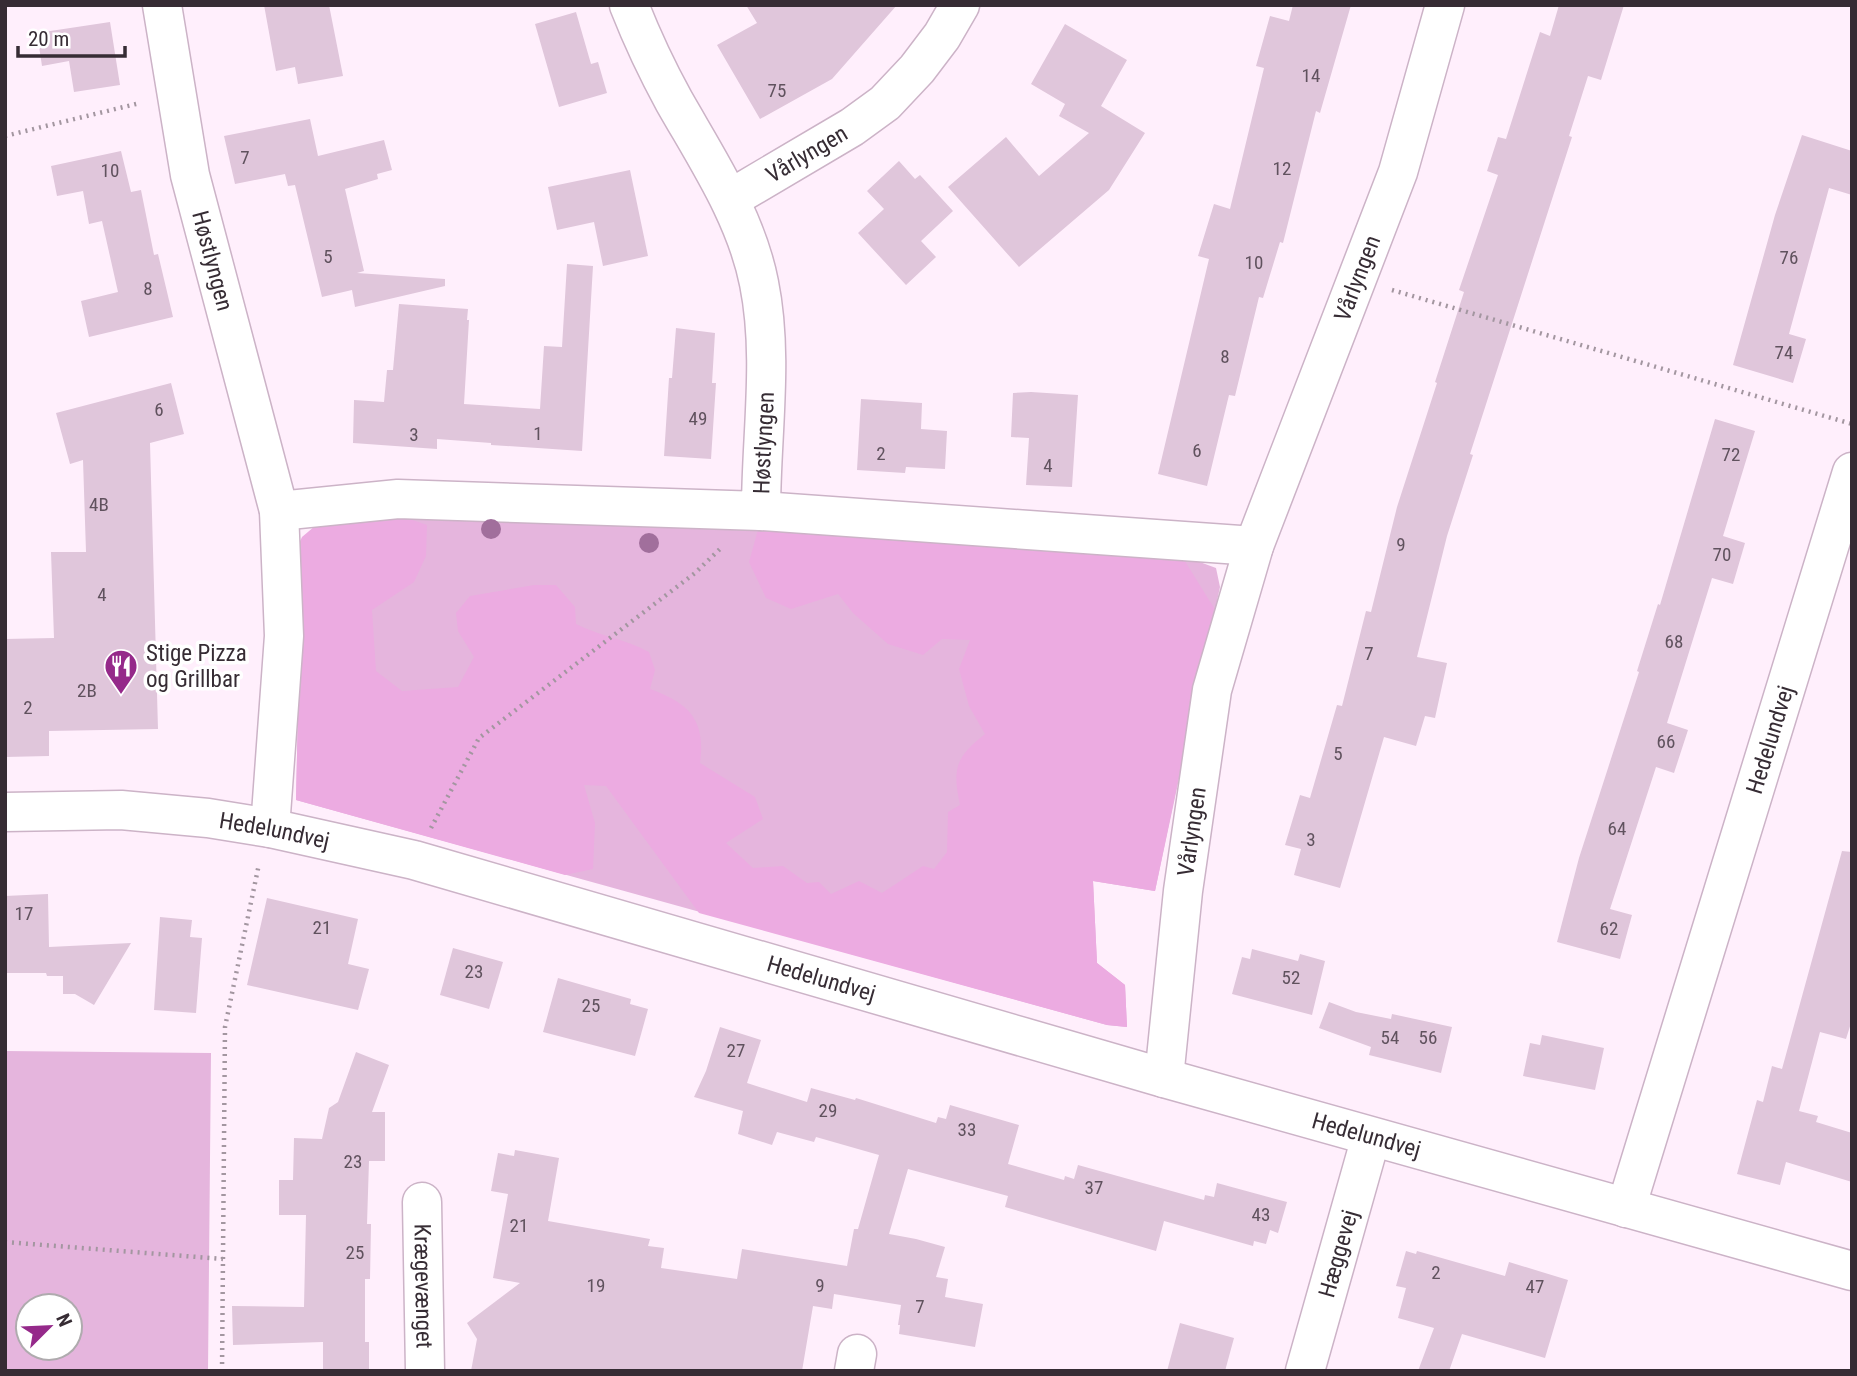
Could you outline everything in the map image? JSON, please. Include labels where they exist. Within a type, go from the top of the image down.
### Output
[{"type":"street","name":"Høstlyngen","points":[[162,5],[190,174],[279,511],[284,636],[271,828]]},
{"type":"street","name":"Høstlyngen","points":[[279,511],[398,499],[761,511],[765,338],[759,283],[730,199],[672,97],[629,5]]},
{"type":"street","name":"Vårlyngen","points":[[730,199],[852,127],[885,103],[926,58],[960,5]]},
{"type":"street","name":"Vårlyngen","points":[[1164,1079],[1183,891],[1212,690],[1254,546],[1398,172],[1445,5]]},
{"type":"street","name":"Hedelundvej","points":[[1626,1208],[1852,472]]},
{"type":"street","points":[[761,511],[1254,546]]},
{"type":"street","name":"Hedelundvej","points":[[5,812],[121,810],[208,818],[271,828],[414,860],[1164,1079],[1852,1271]]},
{"type":"street","name":"Hæggevej","points":[[1305,1371],[1371,1137]]},
{"type":"street","name":"Krægevænget","points":[[422,1202],[425,1371]]},
{"type":"path","points":[[5,136],[175,94]]},
{"type":"path","points":[[1357,280],[1852,424]]},
{"type":"path","points":[[414,860],[479,738],[695,573],[761,511]]},
{"type":"path","points":[[222,1371],[225,1027],[261,859],[271,828]]},
{"type":"path","points":[[5,1242],[223,1259]]},
{"type":"shaded area","points":[[398,515],[759,526],[1197,561],[1216,568],[1220,587],[1155,891],[1093,881],[1097,963],[1125,985],[1127,1027],[1107,1025],[296,800],[302,537]]},
{"type":"shaded area","points":[[398,515],[427,525],[426,556],[414,582],[372,610],[376,671],[402,691],[458,687],[474,657],[458,631],[456,613],[470,596],[534,585],[556,585],[575,607],[576,624],[649,652],[655,670],[650,689],[675,700],[692,715],[700,735],[700,763],[755,797],[763,819],[726,843],[753,868],[783,866],[807,883],[819,882],[831,894],[859,881],[882,893],[923,866],[934,869],[947,852],[948,812],[960,805],[956,782],[959,764],[968,750],[985,734],[969,706],[959,669],[970,640],[942,639],[923,655],[888,644],[853,613],[838,594],[791,609],[766,598],[749,562],[759,526],[1183,558],[1214,608],[1155,891],[1093,881],[1097,963],[1125,985],[1127,1027],[1107,1025],[699,913],[606,786],[584,785],[595,823],[593,869],[565,875],[296,800],[299,665],[295,552],[302,537],[315,526]]},
{"type":"shaded area","points":[[5,1051],[211,1053],[208,1371],[5,1371]]},
{"type":"building","points":[[264,5],[329,5],[343,76],[298,84],[295,67],[276,71]]},
{"type":"building","points":[[746,5],[897,5],[832,79],[760,119],[717,45],[757,23]]},
{"type":"building","points":[[1293,5],[1351,5],[1320,113],[1316,111],[1283,243],[1280,242],[1263,298],[1259,297],[1235,396],[1229,395],[1207,486],[1158,474],[1209,259],[1198,256],[1214,204],[1230,209],[1264,68],[1256,66],[1270,16],[1289,21]]},
{"type":"building","points":[[1559,5],[1624,5],[1601,80],[1588,76],[1569,136],[1572,137],[1470,454],[1473,455],[1447,536],[1417,657],[1447,663],[1435,718],[1425,716],[1416,746],[1384,737],[1340,888],[1294,875],[1301,849],[1285,845],[1300,795],[1310,798],[1337,705],[1342,706],[1366,611],[1371,612],[1397,507],[1464,292],[1459,290],[1498,175],[1487,171],[1498,137],[1506,139],[1540,32],[1550,36]]},
{"type":"building","points":[[576,12],[591,64],[598,62],[607,93],[559,107],[535,24]]},
{"type":"building","points":[[110,22],[120,85],[74,92],[69,61],[42,66],[37,33]]},
{"type":"building","points":[[1065,24],[1127,60],[1101,106],[1145,133],[1109,190],[1019,267],[948,187],[1006,137],[1039,176],[1089,133],[1059,116],[1065,104],[1031,84]]},
{"type":"building","points":[[310,119],[318,156],[384,140],[392,170],[377,174],[378,179],[345,189],[364,271],[357,273],[445,279],[445,286],[355,307],[352,290],[322,297],[295,185],[288,186],[285,174],[235,184],[224,136]]},
{"type":"building","points":[[1802,135],[1852,151],[1852,195],[1829,188],[1789,334],[1806,339],[1793,383],[1733,365],[1775,215]]},
{"type":"building","points":[[121,151],[131,192],[141,190],[154,255],[158,254],[173,317],[89,337],[81,301],[118,292],[102,221],[89,224],[83,191],[57,196],[51,166]]},
{"type":"building","points":[[899,161],[915,179],[920,175],[953,211],[921,241],[936,257],[906,285],[858,233],[884,209],[867,191]]},
{"type":"building","points":[[630,170],[648,256],[603,266],[594,222],[557,230],[548,187]]},
{"type":"building","points":[[567,264],[593,266],[582,451],[437,439],[437,449],[353,443],[354,400],[384,402],[387,370],[393,370],[399,304],[468,309],[464,404],[540,409],[544,346],[562,347]]},
{"type":"building","points":[[676,328],[715,333],[712,383],[716,383],[711,459],[664,456],[669,378],[672,378]]},
{"type":"building","points":[[171,383],[184,434],[150,443],[158,729],[49,731],[49,756],[5,757],[5,639],[54,638],[51,552],[86,552],[83,460],[70,464],[56,413]]},
{"type":"building","points":[[1013,393],[1078,395],[1072,487],[1026,485],[1029,438],[1011,437]]},
{"type":"building","points":[[861,399],[922,403],[921,429],[947,431],[945,469],[906,467],[905,473],[857,470]]},
{"type":"building","points":[[1715,419],[1755,431],[1723,536],[1745,543],[1733,584],[1712,578],[1667,723],[1688,730],[1674,773],[1656,767],[1610,909],[1632,915],[1620,959],[1557,942],[1579,858],[1658,604],[1660,605]]},
{"type":"building","points":[[1842,851],[1852,852],[1852,1020],[1846,1039],[1820,1032],[1799,1111],[1818,1116],[1816,1122],[1852,1133],[1852,1182],[1786,1162],[1780,1185],[1737,1174],[1757,1100],[1763,1102],[1772,1066],[1782,1069]]},
{"type":"building","points":[[48,894],[49,947],[131,943],[94,1005],[75,994],[63,994],[63,976],[47,976],[46,973],[5,973],[5,896]]},
{"type":"building","points":[[267,898],[358,919],[348,964],[369,969],[358,1010],[247,985]]},
{"type":"building","points":[[160,917],[192,920],[190,937],[202,938],[196,1013],[154,1010]]},
{"type":"building","points":[[453,948],[503,962],[489,1009],[440,995]]},
{"type":"building","points":[[1252,949],[1298,961],[1300,954],[1325,961],[1312,1015],[1232,994],[1242,957],[1250,959]]},
{"type":"building","points":[[558,978],[631,999],[630,1004],[648,1009],[635,1056],[543,1032]]},
{"type":"building","points":[[1329,1002],[1356,1012],[1391,1019],[1392,1014],[1452,1027],[1441,1073],[1369,1055],[1371,1047],[1319,1028]]},
{"type":"building","points":[[720,1027],[761,1040],[747,1083],[807,1102],[811,1088],[855,1100],[856,1098],[936,1123],[938,1117],[946,1119],[950,1105],[1019,1125],[1008,1164],[1064,1180],[1065,1176],[1074,1179],[1078,1165],[1204,1200],[1205,1195],[1214,1197],[1217,1183],[1287,1202],[1278,1233],[1270,1230],[1266,1244],[1254,1241],[1253,1246],[1164,1221],[1156,1251],[1005,1207],[1008,1196],[908,1169],[889,1234],[945,1247],[936,1277],[948,1279],[945,1297],[983,1304],[975,1347],[899,1334],[901,1305],[834,1294],[832,1309],[813,1306],[802,1371],[471,1371],[477,1339],[467,1323],[520,1283],[493,1278],[508,1194],[491,1191],[498,1153],[514,1156],[515,1150],[559,1158],[548,1221],[650,1239],[648,1246],[664,1248],[661,1268],[737,1279],[742,1249],[847,1266],[854,1229],[858,1229],[879,1155],[816,1137],[814,1142],[777,1132],[772,1145],[738,1134],[743,1111],[694,1097],[706,1071]]},
{"type":"building","points":[[1542,1035],[1604,1048],[1595,1090],[1523,1076],[1530,1043],[1540,1045]]},
{"type":"building","points":[[356,1052],[389,1065],[372,1112],[385,1112],[385,1161],[369,1161],[367,1224],[371,1224],[370,1279],[365,1279],[365,1342],[369,1342],[369,1371],[323,1371],[323,1342],[233,1345],[232,1306],[304,1307],[306,1215],[279,1215],[279,1180],[293,1180],[294,1138],[322,1139],[329,1108],[338,1102]]},
{"type":"building","points":[[1406,1251],[1416,1254],[1417,1251],[1505,1276],[1509,1262],[1568,1280],[1545,1358],[1462,1334],[1449,1371],[1418,1371],[1434,1328],[1398,1318],[1406,1288],[1396,1286]]},
{"type":"building","points":[[1180,1323],[1234,1338],[1225,1371],[1167,1371]]},
{"type":"place","name":"Stige Pizza og Grillbar","points":[[121,696]]}]
